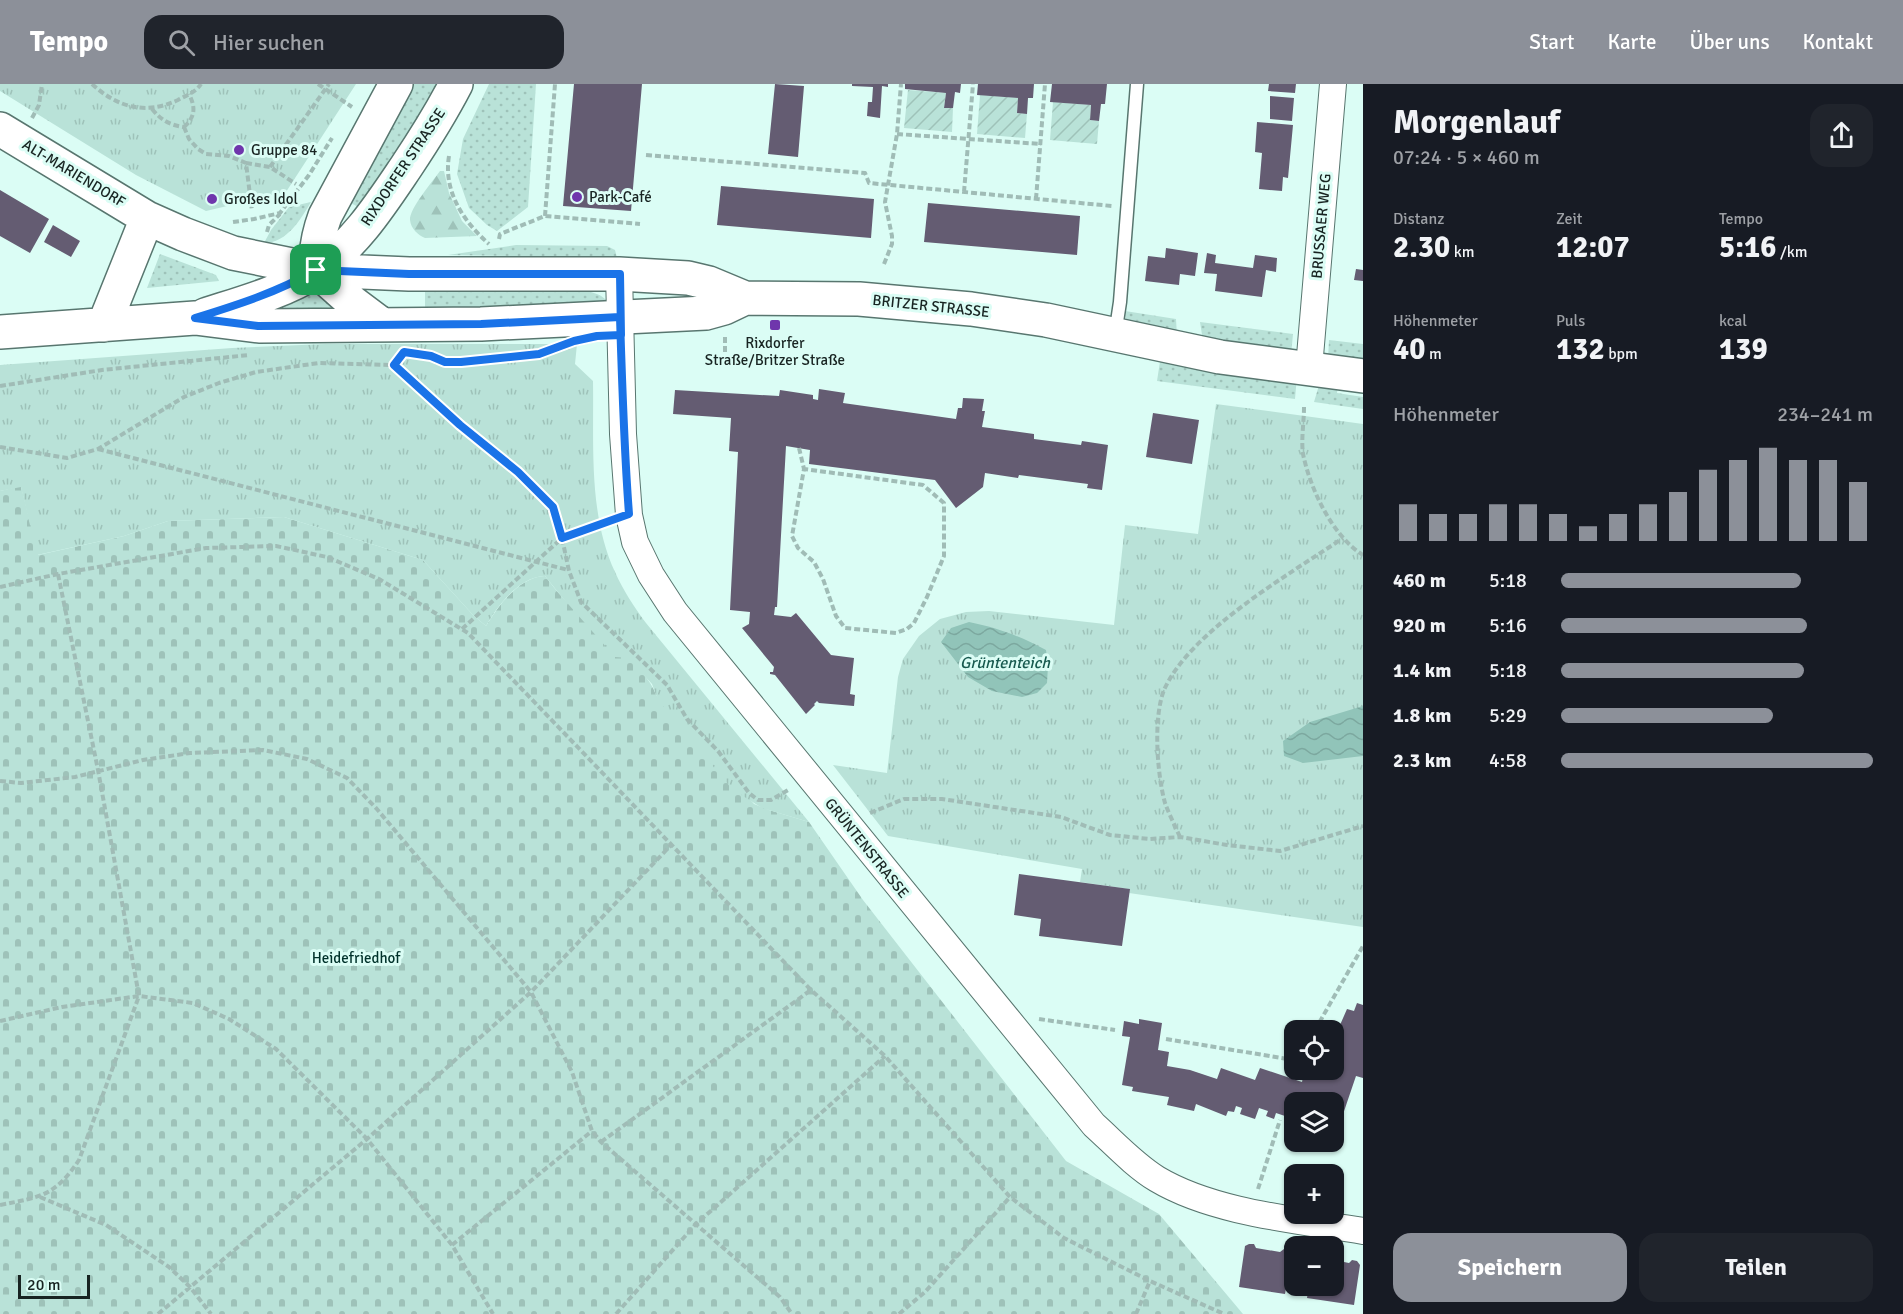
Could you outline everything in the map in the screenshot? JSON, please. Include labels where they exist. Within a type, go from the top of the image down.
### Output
[{"type":"main road","points":[[381,324],[316,270],[315,251],[325,216],[396,84]]},
{"type":"main road","name":"RIXDORFER STRASSE","points":[[195,318],[289,285],[316,270],[339,252],[374,214],[443,109],[456,84]]},
{"type":"main road","name":"ALT-MARIENDORF","points":[[0,129],[147,218]]},
{"type":"main road","points":[[104,325],[147,218]]},
{"type":"main road","name":"BRITZER STRASSE","points":[[147,218],[233,253],[316,270],[409,274],[620,274],[688,278],[709,283],[745,298],[859,298],[971,309],[1046,320],[1220,357],[1363,376]]},
{"type":"main road","name":"BRITZER STRASSE","points":[[0,333],[195,318],[258,326],[481,324],[706,314],[745,298]]},
{"type":"street","name":"BRUSSAER WEG","points":[[1309,368],[1333,84]]},
{"type":"street","name":"GRÜNTENSTRASSE","points":[[620,274],[623,434],[629,514],[635,542],[651,576],[675,612],[1094,1125],[1157,1179],[1189,1194],[1257,1213],[1363,1231]]},
{"type":"lane","points":[[1114,336],[1120,302],[1137,84]]},
{"type":"path","points":[[92,84],[103,94],[119,102],[152,109],[189,94],[198,89],[201,84]]},
{"type":"path","points":[[318,84],[352,107]]},
{"type":"path","points":[[270,167],[329,84]]},
{"type":"path","points":[[545,216],[555,84]]},
{"type":"path","points":[[884,264],[892,241],[885,202],[897,134],[901,84]]},
{"type":"path","points":[[964,192],[973,84]]},
{"type":"path","points":[[1036,199],[1045,84]]},
{"type":"path","points":[[183,127],[194,113],[194,104],[189,94]]},
{"type":"path","points":[[346,117],[357,99]]},
{"type":"path","points":[[152,109],[168,123],[183,127],[189,139],[206,154],[229,156],[246,163],[270,167],[296,184]]},
{"type":"path","points":[[897,134],[1041,144]]},
{"type":"path","points":[[263,241],[269,225],[309,175],[333,136]]},
{"type":"path","points":[[449,151],[447,168],[459,210],[470,226],[489,244]]},
{"type":"path","points":[[646,155],[865,173],[869,183],[1127,207]]},
{"type":"path","points":[[246,163],[252,211]]},
{"type":"path","points":[[229,222],[280,213]]},
{"type":"path","points":[[499,239],[500,234],[545,216],[640,224]]},
{"type":"path","points":[[418,353],[445,362],[461,362],[539,354],[556,348]]},
{"type":"path","points":[[394,365],[401,352],[411,353]]},
{"type":"path","points":[[0,386],[112,369],[253,355]]},
{"type":"path","points":[[0,447],[67,458],[98,449],[184,397],[219,382],[266,370],[319,363],[394,365],[460,425],[518,472],[553,507],[569,571],[581,602],[667,685],[687,719],[718,752],[749,794],[758,800],[771,800],[790,789]]},
{"type":"path","points":[[1304,407],[1303,452],[1318,500],[1343,538],[1363,555]]},
{"type":"path","points":[[799,448],[804,468],[792,536],[798,548],[814,562],[824,579],[836,616],[845,628],[896,633],[907,629],[914,623],[944,556],[944,503],[923,485],[804,468]]},
{"type":"path","points":[[98,449],[569,571]]},
{"type":"path","points":[[462,629],[562,538],[629,514]]},
{"type":"path","points":[[1180,837],[1165,803],[1160,774],[1158,714],[1164,691],[1180,662],[1205,637],[1234,613],[1343,538]]},
{"type":"path","points":[[0,587],[58,574],[206,548],[276,546],[327,557],[379,579],[462,629],[568,735],[811,990],[885,1056],[1010,1197],[1064,1238],[1150,1281],[1224,1314]]},
{"type":"path","points":[[0,1205],[39,1197],[54,1190],[79,1160],[139,996],[98,770],[58,574]]},
{"type":"path","points":[[0,781],[21,783],[75,777],[142,760],[190,753],[263,750],[307,759],[347,778],[376,808],[531,993],[572,1072],[592,1131],[601,1142],[780,1297],[792,1314]]},
{"type":"path","points":[[866,814],[904,799],[942,799],[1061,817],[1110,835],[1150,839],[1180,837],[1280,851],[1363,826]]},
{"type":"path","points":[[158,1314],[367,1139],[531,993],[672,844]]},
{"type":"path","points":[[1321,1020],[1363,946]]},
{"type":"path","points":[[601,1142],[811,990]]},
{"type":"path","points":[[0,1021],[62,1007],[139,996],[193,1003],[229,1019],[276,1049],[367,1139],[452,1245],[493,1314]]},
{"type":"path","points":[[1039,1019],[1114,1030]]},
{"type":"path","points":[[1166,1038],[1284,1058]]},
{"type":"path","points":[[616,1314],[695,1225],[885,1056]]},
{"type":"path","points":[[1258,1189],[1280,1120]]},
{"type":"path","points":[[452,1245],[592,1131]]},
{"type":"path","points":[[39,1197],[106,1225],[169,1267],[190,1287],[211,1314]]},
{"type":"path","points":[[899,1314],[925,1292],[1010,1197]]},
{"type":"path","points":[[1136,1314],[1150,1281]]},
{"type":"green space","points":[[0,84],[356,84],[286,192],[206,211],[136,175],[0,91]]},
{"type":"green space","points":[[410,84],[441,84],[360,208],[349,202]]},
{"type":"green space","points":[[489,84],[536,84],[528,207],[497,231],[469,208],[457,174],[463,139]]},
{"type":"green space","points":[[908,90],[946,93],[944,107],[953,108],[952,132],[904,128]]},
{"type":"green space","points":[[980,95],[1018,98],[1017,113],[1027,114],[1025,138],[977,134]]},
{"type":"green space","points":[[1053,102],[1091,105],[1090,120],[1099,121],[1097,144],[1050,140]]},
{"type":"green space","points":[[440,171],[444,171],[449,193],[462,221],[477,236],[425,238],[412,226],[410,220],[413,209]]},
{"type":"green space","points":[[311,202],[286,235],[264,243],[289,207]]},
{"type":"green space","points":[[516,245],[607,246],[615,250],[617,258],[448,255]]},
{"type":"green space","points":[[160,254],[216,275],[219,281],[147,288]]},
{"type":"green space","points":[[328,288],[343,311],[278,313],[272,305]]},
{"type":"green space","points":[[425,289],[577,290],[599,295],[608,303],[425,311]]},
{"type":"green space","points":[[1125,311],[1176,319],[1177,336],[1126,327]]},
{"type":"green space","points":[[1200,322],[1293,334],[1291,355],[1203,341]]},
{"type":"green space","points":[[1329,340],[1363,344],[1363,364],[1328,360]]},
{"type":"green space","points":[[325,344],[577,344],[575,364],[593,381],[596,503],[606,550],[618,579],[646,623],[809,822],[762,808],[732,789],[665,709],[652,684],[628,658],[615,657],[545,576],[526,581],[518,587],[503,601],[486,626],[473,615],[423,560],[284,517],[168,521],[124,536],[37,555],[21,487],[0,491],[0,365],[232,348]]},
{"type":"green space","points":[[1161,355],[1297,376],[1295,399],[1157,381]]},
{"type":"green space","points":[[1320,382],[1338,385],[1337,393],[1363,397],[1363,409],[1314,402]]},
{"type":"green space","points":[[1216,404],[1363,424],[1363,927],[1129,893],[1129,889],[1080,882],[1082,869],[888,836],[833,765],[887,773],[898,677],[903,659],[919,636],[940,619],[966,612],[989,611],[1114,625],[1125,525],[1198,534]]},
{"type":"green space","name":"Heidefriedhof","points":[[21,486],[38,555],[124,536],[168,521],[284,517],[423,560],[473,615],[486,626],[497,609],[518,587],[527,581],[545,576],[563,598],[641,670],[656,695],[754,804],[809,822],[863,900],[1066,1161],[1159,1214],[1243,1314],[0,1314],[0,491]]},
{"type":"water","name":"Grüntenteich","points":[[969,622],[1009,633],[1046,650],[1047,683],[1037,693],[1022,697],[992,691],[968,677],[941,642],[951,628]]},
{"type":"water","points":[[1363,706],[1363,756],[1303,763],[1284,756],[1283,741],[1310,722]]},
{"type":"building","points":[[574,84],[642,84],[631,211],[563,206]]},
{"type":"building","points":[[775,84],[804,86],[798,157],[768,154]]},
{"type":"building","points":[[852,84],[888,84],[888,87],[882,86],[880,118],[867,116],[868,102],[872,102],[873,87],[852,86]]},
{"type":"building","points":[[905,84],[961,84],[960,93],[955,92],[953,108],[944,108],[946,93],[905,89]]},
{"type":"building","points":[[978,84],[1034,84],[1033,98],[1028,98],[1027,114],[1017,113],[1018,98],[977,95]]},
{"type":"building","points":[[1052,84],[1107,84],[1105,104],[1101,104],[1099,121],[1090,120],[1091,105],[1050,102]]},
{"type":"building","points":[[1269,84],[1296,84],[1295,93],[1268,91]]},
{"type":"building","points":[[1270,96],[1294,98],[1292,121],[1270,119]]},
{"type":"building","points":[[1257,122],[1293,125],[1288,178],[1283,177],[1282,191],[1259,189],[1262,153],[1255,152]]},
{"type":"building","points":[[721,186],[874,199],[871,238],[717,225]]},
{"type":"building","points":[[0,190],[49,219],[30,253],[0,236]]},
{"type":"building","points":[[928,203],[1080,216],[1077,255],[924,242]]},
{"type":"building","points":[[53,225],[80,241],[71,257],[44,242]]},
{"type":"building","points":[[1166,248],[1198,253],[1195,276],[1180,274],[1179,285],[1145,281],[1148,256],[1165,258]]},
{"type":"building","points":[[1207,253],[1216,255],[1215,263],[1253,268],[1255,255],[1277,258],[1276,272],[1266,270],[1262,297],[1215,291],[1217,274],[1204,273]]},
{"type":"building","points":[[1356,269],[1363,270],[1363,281],[1354,280]]},
{"type":"building","points":[[819,389],[845,393],[843,403],[956,419],[958,408],[962,408],[963,398],[984,399],[982,411],[985,411],[982,427],[1034,434],[1034,439],[1081,445],[1082,441],[1108,445],[1102,490],[1087,488],[1088,484],[985,473],[983,487],[956,508],[935,480],[809,464],[810,450],[786,446],[777,607],[775,607],[774,615],[791,617],[796,613],[831,655],[854,658],[850,694],[855,695],[854,706],[817,701],[806,714],[775,675],[770,674],[774,667],[742,628],[749,624],[750,612],[730,610],[738,452],[729,451],[731,418],[673,414],[675,390],[779,396],[780,390],[813,395],[813,399],[818,400]]},
{"type":"building","points":[[1153,413],[1199,420],[1192,464],[1146,457]]},
{"type":"building","points":[[1019,874],[1130,889],[1122,946],[1039,936],[1041,919],[1014,915]]},
{"type":"building","points":[[1357,1003],[1363,1005],[1363,1078],[1356,1076],[1344,1111],[1344,1092],[1284,1092],[1284,1116],[1276,1113],[1274,1119],[1266,1116],[1268,1111],[1259,1108],[1255,1119],[1240,1114],[1242,1108],[1236,1106],[1234,1112],[1228,1111],[1226,1116],[1196,1104],[1194,1111],[1167,1105],[1169,1097],[1132,1091],[1133,1087],[1122,1085],[1130,1037],[1122,1036],[1124,1021],[1139,1024],[1139,1019],[1162,1023],[1158,1050],[1169,1052],[1167,1066],[1190,1070],[1217,1079],[1221,1068],[1255,1080],[1260,1068],[1284,1076],[1284,1080],[1302,1082],[1302,1080],[1344,1080],[1344,1020],[1342,1020],[1347,1009],[1354,1011]]},
{"type":"building","points":[[1254,1244],[1256,1248],[1280,1252],[1284,1249],[1284,1294],[1239,1287],[1245,1246]]},
{"type":"building","points":[[1352,1260],[1357,1261],[1360,1265],[1354,1305],[1307,1298],[1307,1296],[1344,1296],[1344,1262],[1349,1263]]},
{"type":"place","name":"Gruppe 84","points":[[239,150]]},
{"type":"place","name":"Park-Café","points":[[577,197]]},
{"type":"place","name":"Großes Idol","points":[[212,199]]},
{"type":"place","name":"Rixdorfer Straße/Britzer Straße","points":[[775,325]]},
{"type":"route","points":[[316,270],[289,285],[195,318],[258,326],[481,324],[620,317],[621,335],[621,387],[623,434],[629,514],[562,538],[553,507],[518,472],[460,425],[394,365],[404,352],[431,356],[445,362],[461,362],[539,354],[574,341],[597,336],[621,335],[620,274],[409,274],[316,270]]}]
